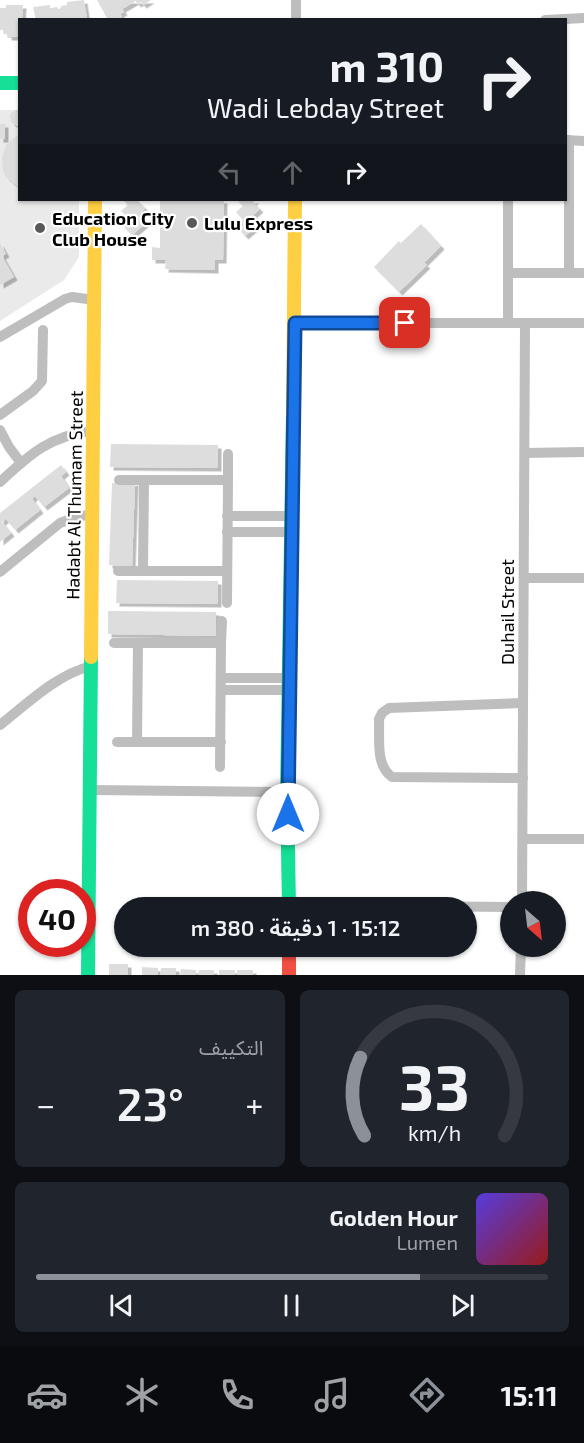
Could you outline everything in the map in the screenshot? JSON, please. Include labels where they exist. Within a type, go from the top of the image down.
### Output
[{"type":"street","points":[[296,0],[296,18]]},
{"type":"street","points":[[567,19],[584,18]]},
{"type":"street","points":[[0,83],[18,83]]},
{"type":"street","points":[[569,273],[567,140],[584,141]]},
{"type":"street","name":"Hadabt Al Thumam Street","points":[[88,975],[95,201]]},
{"type":"street","points":[[289,897],[288,792],[295,201]]},
{"type":"street","points":[[508,201],[508,323]]},
{"type":"street","points":[[508,273],[584,273]]},
{"type":"street","points":[[0,337],[65,299],[72,297],[95,300]]},
{"type":"street","points":[[295,323],[584,323]]},
{"type":"street","name":"Duhail Street","points":[[522,891],[525,323]]},
{"type":"street","points":[[0,416],[33,391],[42,381],[43,330]]},
{"type":"street","points":[[0,482],[24,460],[59,438],[93,431]]},
{"type":"street","points":[[2,433],[14,442],[24,460]]},
{"type":"street","points":[[525,453],[584,452]]},
{"type":"street","points":[[227,603],[228,454]]},
{"type":"street","points":[[119,480],[228,480]]},
{"type":"street","points":[[143,571],[144,480]]},
{"type":"street","points":[[0,572],[60,522],[79,516],[92,515]]},
{"type":"street","points":[[227,516],[292,516]]},
{"type":"street","points":[[227,532],[291,532]]},
{"type":"street","points":[[118,571],[227,571]]},
{"type":"street","points":[[524,578],[584,578]]},
{"type":"street","points":[[220,767],[222,621]]},
{"type":"street","points":[[114,643],[221,643]]},
{"type":"street","points":[[137,742],[138,643]]},
{"type":"street","points":[[0,725],[57,680],[78,669],[91,666]]},
{"type":"street","points":[[221,678],[289,684]]},
{"type":"street","points":[[221,690],[289,684]]},
{"type":"street","points":[[523,778],[392,777],[385,772],[380,763],[379,719],[382,713],[389,708],[524,703]]},
{"type":"street","points":[[117,742],[220,742]]},
{"type":"street","points":[[91,790],[288,792]]},
{"type":"street","points":[[523,839],[584,839]]},
{"type":"street","points":[[477,907],[500,907]]},
{"type":"street","points":[[289,957],[289,975]]},
{"type":"street","points":[[520,975],[521,957]]},
{"type":"shaded area","name":"Education City Club House","points":[[0,110],[18,110],[18,201],[79,201],[79,257],[64,280],[0,321]]},
{"type":"building","points":[[84,0],[87,18],[36,18],[33,7],[50,5],[50,8],[57,7],[58,9],[67,5],[67,2]]},
{"type":"building","points":[[97,0],[151,0],[143,5],[141,2],[137,4],[136,1],[122,9],[124,12],[120,14],[120,18],[107,18]]},
{"type":"building","points":[[6,5],[23,5],[22,18],[18,18],[18,37],[8,37],[8,34],[4,34],[4,30],[0,30],[0,8],[6,8]]},
{"type":"building","points":[[18,109],[18,126],[11,122],[12,112]]},
{"type":"building","points":[[0,124],[5,124],[5,139],[0,139]]},
{"type":"building","points":[[18,135],[18,186],[6,177],[3,171],[2,158],[6,145]]},
{"type":"building","points":[[124,201],[138,201],[145,208],[139,215],[146,223],[132,235],[122,225],[129,219],[121,211],[128,205]]},
{"type":"building","name":"Lulu Express","points":[[160,201],[224,201],[223,260],[215,260],[215,270],[165,269],[166,260],[152,260],[152,247],[160,248]]},
{"type":"building","points":[[238,201],[254,201],[253,202],[260,209],[253,215],[260,223],[245,236],[236,226],[243,220],[236,212],[243,206]]},
{"type":"building","points":[[421,224],[441,246],[424,263],[427,265],[399,292],[374,267],[399,241],[401,243]]},
{"type":"building","points":[[0,243],[6,254],[2,256],[14,277],[0,285]]},
{"type":"building","points":[[111,444],[218,445],[218,468],[110,467]]},
{"type":"building","points":[[61,465],[66,472],[61,476],[69,488],[44,507],[35,496],[32,499],[40,510],[15,530],[6,519],[2,522],[11,533],[0,542],[0,513]]},
{"type":"building","points":[[135,482],[132,567],[109,565],[112,483]]},
{"type":"building","points":[[117,580],[218,581],[218,604],[116,603]]},
{"type":"building","points":[[108,611],[216,612],[216,636],[108,634]]},
{"type":"building","points":[[109,964],[128,964],[128,975],[109,975]]},
{"type":"building","points":[[142,967],[158,968],[158,975],[142,975]]},
{"type":"building","points":[[161,968],[176,968],[176,975],[160,975]]},
{"type":"building","points":[[181,969],[196,970],[196,975],[180,975]]},
{"type":"building","points":[[199,970],[214,970],[214,975],[198,975]]},
{"type":"building","points":[[219,970],[235,970],[235,975],[219,975]]},
{"type":"building","points":[[237,970],[253,970],[253,975],[237,975]]},
{"type":"traffic: fast","points":[[0,83],[18,83]]},
{"type":"traffic: fast","points":[[289,897],[287,792],[293,414]]},
{"type":"traffic: fast","points":[[88,975],[91,657]]},
{"type":"traffic: slow","points":[[91,657],[95,201]]},
{"type":"traffic: slow","points":[[293,414],[295,201]]},
{"type":"traffic: jam","points":[[289,957],[289,975]]},
{"type":"place","name":"Lulu Express","points":[[192,223]]},
{"type":"place","name":"Education City Club House","points":[[40,228]]},
{"type":"route","points":[[288,814],[295,323],[405,323]]}]
